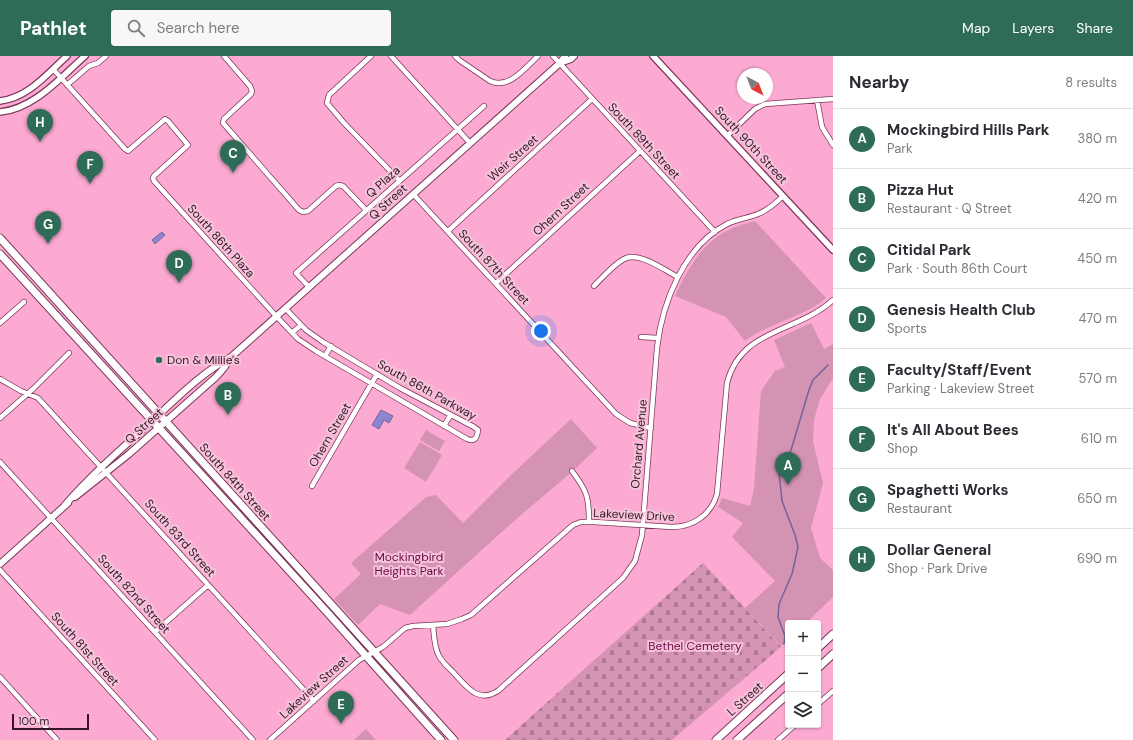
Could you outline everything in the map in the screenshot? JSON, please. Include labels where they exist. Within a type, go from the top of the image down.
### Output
[{"type":"main road","name":"Q Street","points":[[65,505],[78,490],[159,414],[209,370],[231,357],[560,63],[565,56]]},
{"type":"main road","name":"Q Street","points":[[560,63],[571,59],[574,56]]},
{"type":"main road","name":"South 84th Street","points":[[0,238],[454,740]]},
{"type":"main road","name":"South 84th Street","points":[[0,254],[441,740]]},
{"type":"main road","name":"Q Street","points":[[0,564],[65,505],[107,473],[216,377],[231,357]]},
{"type":"main road","points":[[821,645],[833,634]]},
{"type":"main road","points":[[821,665],[833,654]]},
{"type":"main road","name":"L Street","points":[[716,740],[785,677]]},
{"type":"main road","name":"L Street","points":[[737,740],[785,697]]},
{"type":"street","points":[[0,101],[25,93],[67,56]]},
{"type":"street","points":[[0,112],[15,109],[31,102],[85,56]]},
{"type":"street","points":[[53,69],[67,85],[89,66],[98,63],[106,56]]},
{"type":"street","points":[[224,56],[250,86],[252,91],[251,94],[226,116],[223,122],[224,125],[299,210],[303,212],[308,211],[339,185],[343,186],[366,210]]},
{"type":"street","points":[[371,56],[329,95],[327,100],[328,106],[399,180]]},
{"type":"street","points":[[391,56],[470,143]]},
{"type":"street","points":[[455,56],[490,81],[503,84],[511,80],[538,56]]},
{"type":"street","name":"South 89th Street","points":[[553,56],[715,232]]},
{"type":"street","name":"South 90th Street","points":[[653,56],[833,250]]},
{"type":"street","name":"South 86th Plaza","points":[[67,85],[128,151],[165,119],[187,141],[188,145],[153,178],[154,181],[276,316]]},
{"type":"street","name":"Weir Street","points":[[448,231],[592,98]]},
{"type":"street","points":[[727,136],[755,109],[765,104],[833,98]]},
{"type":"street","points":[[817,100],[822,127],[833,146]]},
{"type":"street","name":"Q Plaza","points":[[309,287],[296,273],[484,106]]},
{"type":"street","name":"Ohern Street","points":[[496,283],[640,151]]},
{"type":"street","name":"South 87th Street","points":[[413,194],[616,414],[630,423],[651,428]]},
{"type":"street","name":"Orchard Avenue","points":[[432,625],[438,654],[470,691],[482,696],[491,695],[623,578],[637,555],[642,525],[658,338],[665,307],[678,277],[701,244],[715,232],[730,223],[764,211],[783,196]]},
{"type":"street","points":[[594,286],[622,261],[633,256],[641,258],[678,277]]},
{"type":"street","name":"Lakeview Drive","points":[[375,652],[405,628],[454,622],[470,615],[568,529],[582,522],[684,527],[695,522],[707,511],[717,494],[727,383],[730,372],[736,361],[746,349],[758,340],[816,313],[833,300]]},
{"type":"street","points":[[0,324],[24,302]]},
{"type":"street","name":"South 86th Parkway","points":[[276,316],[293,332],[298,339],[325,356],[467,439],[474,440],[478,436],[478,430],[400,388],[306,330],[285,308]]},
{"type":"street","points":[[293,332],[301,325]]},
{"type":"street","points":[[641,337],[658,338]]},
{"type":"street","points":[[325,356],[331,346]]},
{"type":"street","points":[[0,418],[28,394],[69,353]]},
{"type":"street","name":"Ohern Street","points":[[312,486],[377,374]]},
{"type":"street","name":"South 83rd Street","points":[[0,379],[21,391],[38,398],[314,701]]},
{"type":"street","points":[[396,398],[400,388]]},
{"type":"street","points":[[444,426],[450,416]]},
{"type":"street","name":"South 82nd Street","points":[[0,462],[253,740]]},
{"type":"street","points":[[572,472],[582,484],[587,494],[589,505],[589,522]]},
{"type":"street","name":"South 81st Street","points":[[0,570],[155,740]]},
{"type":"street","points":[[155,632],[208,585]]},
{"type":"street","name":"Lakeview Street","points":[[270,740],[360,660],[375,652]]},
{"type":"street","points":[[0,677],[57,740]]},
{"type":"street","points":[[821,701],[833,691]]},
{"type":"street","points":[[778,740],[792,728]]},
{"type":"green space","points":[[755,221],[826,298],[817,305],[765,329],[745,341],[726,317],[675,296],[689,269],[705,247],[726,231],[739,225]]},
{"type":"green space","points":[[811,323],[824,349],[833,344],[833,378],[820,399],[814,420],[813,441],[823,483],[811,528],[820,558],[833,570],[833,597],[809,620],[785,620],[785,643],[781,646],[745,608],[775,581],[732,537],[743,523],[718,507],[722,498],[750,506],[754,488],[761,391],[775,371],[785,367],[774,340]]},
{"type":"green space","name":"Mockingbird Heights Park","points":[[571,419],[597,448],[410,615],[380,604],[358,625],[334,599],[361,574],[351,563],[426,497],[436,495],[463,523],[512,474]]},
{"type":"green space","points":[[426,430],[445,441],[439,451],[420,440]]},
{"type":"green space","points":[[420,442],[442,455],[426,482],[404,468]]},
{"type":"green space","name":"Bethel Cemetery","points":[[703,563],[781,647],[672,740],[505,740]]},
{"type":"green space","points":[[366,729],[376,740],[354,740]]},
{"type":"shaded area","points":[[162,232],[165,235],[155,244],[152,240]]},
{"type":"shaded area","points":[[381,410],[393,416],[389,423],[384,420],[379,429],[372,425]]},
{"type":"waterway","points":[[784,644],[785,636],[778,617],[779,604],[792,574],[798,547],[782,501],[779,473],[791,450],[813,380],[828,365]]},
{"type":"place","name":"Dollar General","points":[[40,142]]},
{"type":"place","name":"Citidal Park","points":[[233,173]]},
{"type":"place","name":"It's All About Bees","points":[[90,184]]},
{"type":"place","name":"Spaghetti Works","points":[[48,244]]},
{"type":"place","name":"Genesis Health Club","points":[[179,283]]},
{"type":"place","name":"Don & Millie's","points":[[159,360]]},
{"type":"place","name":"Pizza Hut","points":[[228,415]]},
{"type":"place","name":"Mockingbird Hills Park","points":[[788,485]]},
{"type":"place","name":"Faculty/Staff/Event","points":[[341,724]]}]
